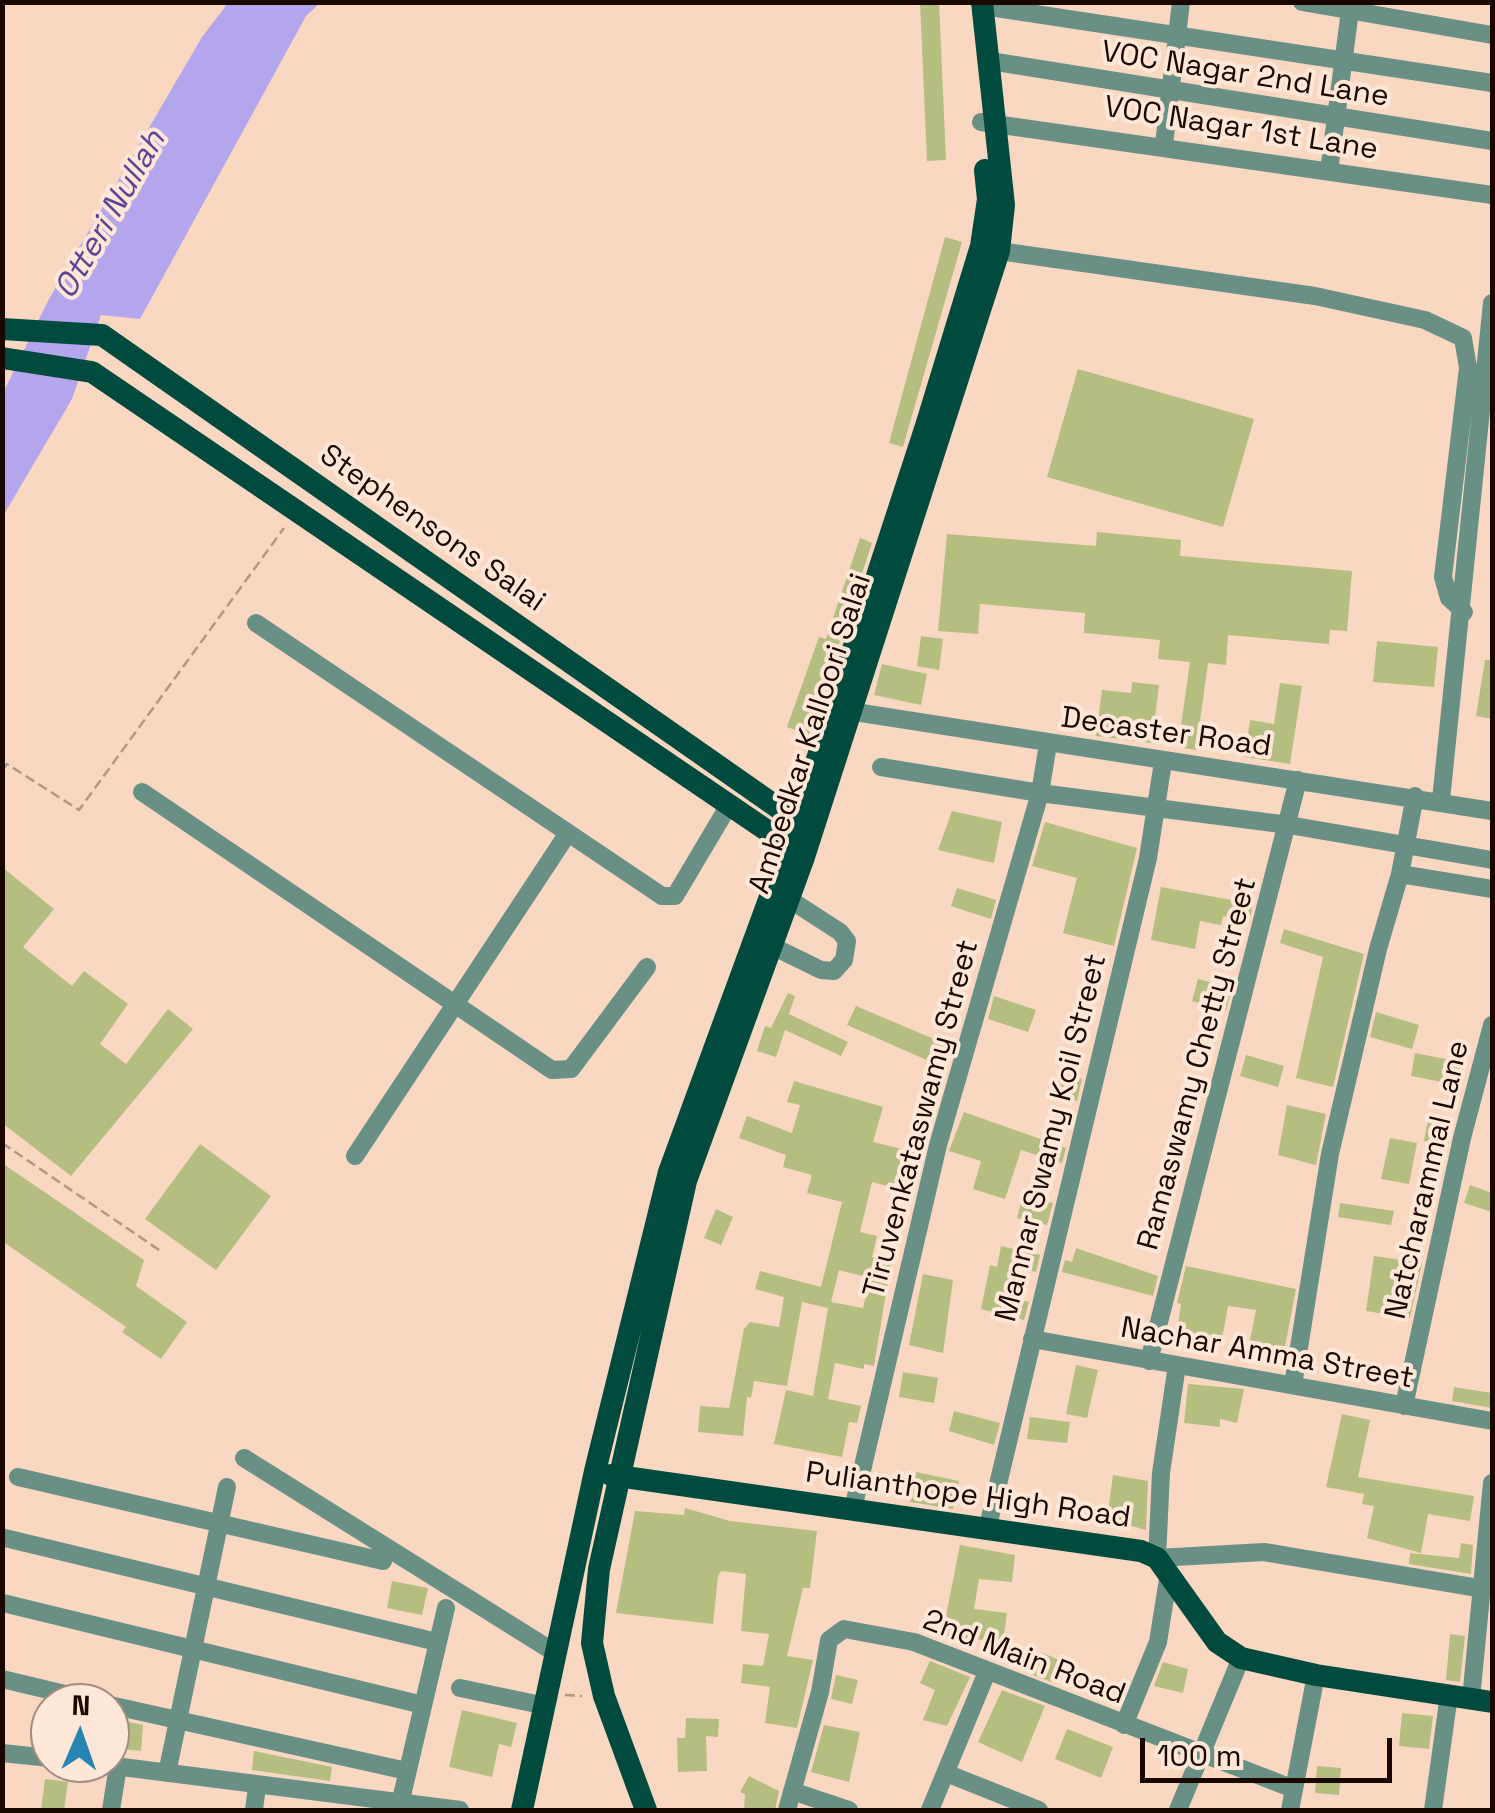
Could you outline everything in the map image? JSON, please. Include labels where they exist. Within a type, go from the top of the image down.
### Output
[{"type":"main road","name":"Ambedkar Kalloori Salai","points":[[842,710],[981,246],[988,199],[990,61],[978,4]]},
{"type":"main road","name":"Ambedkar Kalloori Salai","points":[[522,1810],[595,1471],[669,1172],[796,851],[999,251],[1004,204],[988,121],[978,4]]},
{"type":"main road","name":"Stephensons Salai","points":[[2,329],[102,335],[805,823]]},
{"type":"main road","name":"Stephensons Salai","points":[[2,358],[92,372],[796,851]]},
{"type":"main road","name":"Ambedkar Kalloori Salai","points":[[646,1810],[604,1696],[592,1643],[593,1612],[686,1181],[789,899],[796,851]]},
{"type":"main road","name":"Pulianthope High Road","points":[[595,1471],[622,1478],[1141,1550],[1163,1565]]},
{"type":"main road","points":[[1163,1565],[1217,1642],[1241,1658],[1316,1675],[1471,1699]]},
{"type":"street","points":[[1164,144],[1180,2]]},
{"type":"street","points":[[1302,2],[1350,7],[1492,35]]},
{"type":"street","points":[[978,4],[1492,84]]},
{"type":"street","points":[[1329,171],[1350,7]]},
{"type":"street","name":"VOC Nagar 2nd Lane","points":[[990,61],[1170,93],[1492,141]]},
{"type":"street","name":"VOC Nagar 1st Lane","points":[[988,121],[1492,194]]},
{"type":"street","points":[[999,251],[1315,296],[1425,320],[1462,338],[1468,368],[1443,577],[1449,598],[1464,612]]},
{"type":"street","points":[[1441,800],[1464,612],[1492,303]]},
{"type":"street","points":[[256,623],[662,896],[675,896],[729,805]]},
{"type":"street","name":"Decaster Road","points":[[842,710],[1164,762],[1441,800],[1492,811]]},
{"type":"street","name":"Tiruvenkataswamy Street","points":[[853,1509],[938,1145],[1040,793],[1048,744]]},
{"type":"street","name":"Mannar Swamy Koil Street","points":[[988,1526],[1158,810],[1164,762]]},
{"type":"street","points":[[881,767],[1158,810],[1289,825],[1492,860]]},
{"type":"street","name":"Ramaswamy Chetty Street","points":[[1149,1361],[1298,780]]},
{"type":"street","points":[[142,792],[552,1070],[570,1069],[648,967]]},
{"type":"street","points":[[1293,1385],[1330,1154],[1378,949],[1407,846],[1414,796]]},
{"type":"street","points":[[355,1156],[568,833]]},
{"type":"street","points":[[1400,874],[1492,889]]},
{"type":"street","points":[[772,946],[822,970],[834,971],[844,960],[847,940],[840,932],[789,899]]},
{"type":"street","name":"Natcharammal Lane","points":[[1404,1406],[1462,1138],[1492,1025]]},
{"type":"street","name":"Nachar Amma Street","points":[[1032,1338],[1492,1421]]},
{"type":"street","points":[[1124,1726],[1158,1642],[1163,1565],[1161,1473],[1177,1365]]},
{"type":"street","points":[[244,1458],[557,1654]]},
{"type":"street","points":[[18,1476],[383,1561]]},
{"type":"street","points":[[1433,1810],[1471,1699],[1492,1483]]},
{"type":"street","points":[[168,1772],[228,1487]]},
{"type":"street","points":[[4,1538],[438,1642]]},
{"type":"street","points":[[1163,1565],[1264,1552],[1484,1589]]},
{"type":"street","points":[[3,1603],[423,1705]]},
{"type":"street","points":[[400,1804],[446,1608]]},
{"type":"street","name":"2nd Main Road","points":[[792,1791],[820,1692],[828,1640],[844,1630],[914,1642],[1200,1756],[1294,1789]]},
{"type":"street","points":[[1178,1810],[1241,1658]]},
{"type":"street","points":[[930,1810],[986,1672]]},
{"type":"street","points":[[1290,1810],[1316,1675]]},
{"type":"street","points":[[2,1680],[30,1686]]},
{"type":"street","points":[[460,1688],[547,1699]]},
{"type":"street","points":[[130,1709],[407,1771]]},
{"type":"street","points":[[2,1753],[30,1756]]},
{"type":"street","points":[[130,1767],[423,1809],[460,1810]]},
{"type":"street","points":[[946,1773],[1039,1810]]},
{"type":"street","points":[[111,1810],[115,1783]]},
{"type":"street","points":[[254,1810],[258,1786]]},
{"type":"street","points":[[787,1810],[792,1791],[849,1810]]},
{"type":"path","points":[[2,770],[7,764],[79,810],[284,528]]},
{"type":"path","points":[[2,1143],[162,1252]]},
{"type":"path","points":[[547,1699],[604,1696]]},
{"type":"water","name":"Otteri Nullah","points":[[228,3],[320,3],[306,16],[140,319],[101,315],[72,399],[3,516],[2,395],[49,299],[202,37]]},
{"type":"building","points":[[920,2],[939,2],[946,160],[927,161]]},
{"type":"building","points":[[945,237],[962,242],[903,447],[889,443]]},
{"type":"building","points":[[1078,369],[1254,419],[1223,527],[1047,477]]},
{"type":"building","points":[[1097,532],[1181,540],[1180,556],[1352,571],[1347,631],[1330,630],[1329,644],[1228,635],[1226,665],[1208,663],[1196,750],[1178,747],[1190,662],[1158,659],[1160,640],[1084,633],[1085,613],[980,604],[978,634],[938,631],[947,534],[1096,546]]},
{"type":"building","points":[[860,538],[872,543],[809,735],[787,727],[819,637],[826,639]]},
{"type":"building","points":[[921,636],[943,639],[939,670],[917,666]]},
{"type":"building","points":[[1377,641],[1438,647],[1434,687],[1373,682]]},
{"type":"building","points":[[1485,660],[1492,660],[1492,719],[1476,716]]},
{"type":"building","points":[[882,664],[927,674],[921,705],[874,695]]},
{"type":"building","points":[[1132,682],[1159,685],[1152,743],[1096,736],[1102,690],[1131,693]]},
{"type":"building","points":[[1280,683],[1302,686],[1290,764],[1245,757],[1250,720],[1274,724]]},
{"type":"building","points":[[952,811],[1002,822],[994,863],[938,850]]},
{"type":"building","points":[[1045,822],[1137,848],[1114,946],[1063,933],[1077,878],[1032,866]]},
{"type":"building","points":[[2,867],[54,909],[23,947],[72,986],[84,971],[128,1004],[100,1044],[126,1064],[168,1009],[193,1029],[71,1176],[2,1123]]},
{"type":"building","points":[[1161,887],[1253,904],[1249,923],[1223,916],[1221,925],[1200,921],[1195,949],[1151,940]]},
{"type":"building","points":[[957,888],[996,900],[991,919],[951,906]]},
{"type":"building","points":[[1284,929],[1364,954],[1333,1087],[1296,1078],[1323,957],[1280,943]]},
{"type":"building","points":[[1198,979],[1232,988],[1226,1011],[1192,1001]]},
{"type":"building","points":[[788,993],[795,996],[789,1014],[848,1042],[841,1056],[785,1030],[776,1057],[757,1051],[765,1026],[771,1028]]},
{"type":"building","points":[[994,996],[1036,1010],[1028,1032],[988,1019]]},
{"type":"building","points":[[856,1006],[953,1047],[945,1068],[847,1025]]},
{"type":"building","points":[[1376,1012],[1419,1025],[1412,1049],[1370,1037]]},
{"type":"building","points":[[1415,1053],[1461,1062],[1457,1085],[1411,1076]]},
{"type":"building","points":[[1246,1055],[1284,1066],[1278,1087],[1240,1076]]},
{"type":"building","points":[[1060,1073],[1082,1079],[1077,1101],[1054,1094]]},
{"type":"building","points":[[794,1081],[883,1107],[873,1142],[918,1153],[911,1183],[898,1180],[896,1188],[872,1182],[860,1232],[877,1236],[872,1257],[891,1262],[874,1366],[864,1364],[864,1369],[835,1363],[828,1399],[861,1406],[857,1423],[849,1422],[842,1457],[774,1444],[786,1390],[813,1396],[828,1308],[802,1302],[787,1386],[754,1381],[751,1398],[747,1397],[743,1436],[698,1432],[700,1406],[729,1408],[744,1329],[750,1322],[779,1327],[784,1297],[755,1289],[760,1271],[821,1287],[842,1202],[807,1193],[812,1175],[783,1167],[786,1155],[739,1138],[747,1116],[792,1133],[800,1105],[787,1102]],"holes":[[[839,1270],[870,1278],[863,1308],[831,1302]]]},
{"type":"building","points":[[1287,1105],[1326,1114],[1316,1165],[1278,1155]]},
{"type":"building","points":[[964,1112],[1066,1148],[1062,1163],[1021,1150],[1005,1199],[973,1189],[981,1161],[949,1151]]},
{"type":"building","points":[[1428,1120],[1452,1126],[1448,1146],[1424,1141]]},
{"type":"building","points":[[1390,1138],[1417,1143],[1409,1184],[1381,1179]]},
{"type":"building","points":[[200,1144],[271,1196],[216,1270],[145,1219]]},
{"type":"building","points":[[2,1163],[144,1260],[136,1286],[187,1322],[161,1359],[122,1332],[126,1327],[2,1241]]},
{"type":"building","points":[[1470,1185],[1492,1193],[1492,1212],[1464,1203]]},
{"type":"building","points":[[1023,1195],[1053,1203],[1047,1225],[1017,1218]]},
{"type":"building","points":[[1340,1203],[1394,1211],[1391,1225],[1338,1217]]},
{"type":"building","points":[[716,1209],[733,1217],[721,1245],[704,1238]]},
{"type":"building","points":[[1001,1246],[1040,1255],[1036,1272],[1018,1268],[1011,1298],[1029,1302],[1024,1320],[981,1309],[990,1265],[997,1267]]},
{"type":"building","points":[[1076,1248],[1158,1276],[1153,1296],[1062,1272],[1065,1260],[1072,1262]]},
{"type":"building","points":[[1374,1256],[1422,1263],[1410,1318],[1366,1311]]},
{"type":"building","points":[[1186,1266],[1296,1289],[1284,1352],[1249,1345],[1256,1310],[1228,1306],[1222,1339],[1177,1331],[1181,1304],[1177,1303]]},
{"type":"building","points":[[923,1274],[953,1280],[943,1353],[909,1345]]},
{"type":"building","points":[[1076,1365],[1098,1370],[1087,1418],[1066,1414]]},
{"type":"building","points":[[903,1372],[938,1378],[934,1403],[899,1397]]},
{"type":"building","points":[[1188,1384],[1244,1389],[1237,1423],[1220,1419],[1220,1427],[1184,1423]]},
{"type":"building","points":[[1454,1387],[1492,1393],[1492,1408],[1452,1401]]},
{"type":"building","points":[[954,1411],[1000,1423],[994,1445],[949,1431]]},
{"type":"building","points":[[1342,1414],[1370,1420],[1358,1477],[1474,1496],[1470,1521],[1428,1514],[1421,1553],[1367,1538],[1374,1506],[1362,1504],[1364,1494],[1326,1487]]},
{"type":"building","points":[[1030,1417],[1070,1422],[1067,1443],[1027,1439]]},
{"type":"building","points":[[916,1472],[959,1481],[953,1509],[910,1502]]},
{"type":"building","points":[[1113,1475],[1148,1481],[1146,1530],[1107,1519]]},
{"type":"building","points":[[685,1508],[730,1521],[817,1531],[810,1588],[803,1588],[787,1656],[813,1660],[797,1728],[765,1723],[770,1687],[741,1683],[743,1664],[763,1666],[769,1634],[741,1631],[746,1574],[721,1571],[713,1624],[616,1613],[635,1511],[684,1515]]},
{"type":"building","points":[[1461,1543],[1473,1545],[1471,1574],[1409,1564],[1410,1553],[1459,1558]]},
{"type":"building","points":[[960,1545],[1015,1555],[1012,1582],[979,1579],[974,1609],[1007,1613],[1003,1642],[942,1636]]},
{"type":"building","points":[[392,1581],[428,1588],[422,1615],[387,1608]]},
{"type":"building","points":[[1450,1634],[1465,1636],[1460,1682],[1446,1680]]},
{"type":"building","points":[[1043,1653],[1066,1663],[1057,1684],[1033,1675]]},
{"type":"building","points":[[930,1661],[970,1677],[947,1726],[923,1720],[935,1690],[920,1683]]},
{"type":"building","points":[[1163,1662],[1188,1669],[1183,1693],[1154,1686]]},
{"type":"building","points":[[836,1675],[858,1680],[852,1704],[831,1699]]},
{"type":"building","points":[[1002,1690],[1045,1706],[1022,1762],[978,1742]]},
{"type":"building","points":[[462,1710],[517,1723],[511,1747],[499,1744],[492,1777],[449,1767]]},
{"type":"building","points":[[1402,1713],[1433,1716],[1429,1749],[1399,1746]]},
{"type":"building","points":[[686,1718],[719,1719],[718,1737],[706,1736],[707,1771],[678,1772],[677,1738],[685,1738]]},
{"type":"building","points":[[130,1722],[143,1725],[141,1751],[130,1750]]},
{"type":"building","points":[[824,1725],[860,1732],[849,1782],[811,1772]]},
{"type":"building","points":[[1067,1729],[1113,1747],[1101,1778],[1055,1759]]},
{"type":"building","points":[[254,1751],[332,1767],[330,1781],[252,1770]]},
{"type":"building","points":[[1317,1766],[1341,1768],[1339,1795],[1315,1793]]},
{"type":"building","points":[[749,1776],[779,1791],[775,1810],[744,1810],[745,1794],[740,1792]]},
{"type":"building","points":[[44,1783],[68,1783],[64,1810],[41,1810]]}]
